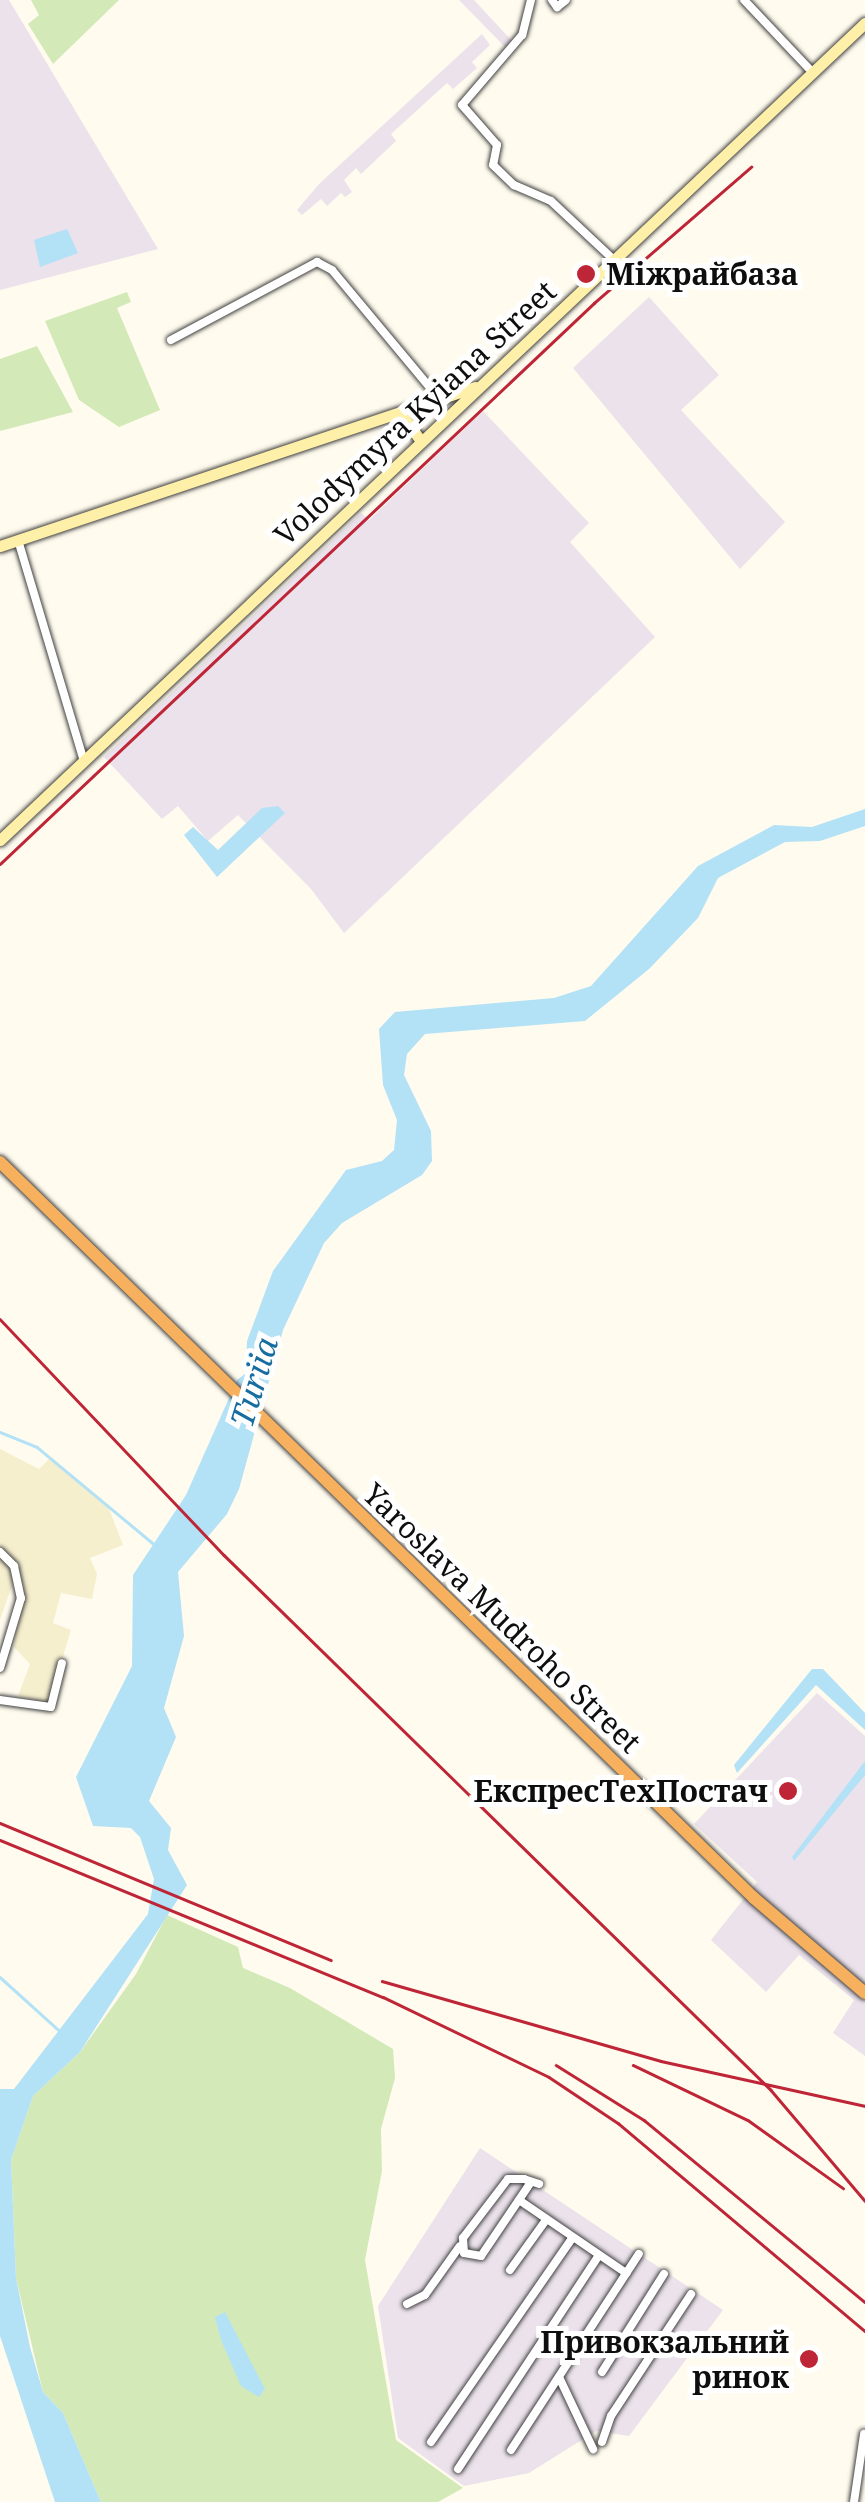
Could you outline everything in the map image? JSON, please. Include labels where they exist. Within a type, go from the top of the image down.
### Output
[{"type":"highway","name":"Yaroslava Mudroho Street","points":[[0,1162],[754,1898],[865,1993]]},
{"type":"main road","name":"Volodymyra Kyiana Street","points":[[0,840],[865,22]]},
{"type":"main road","points":[[0,546],[402,415],[483,384]]},
{"type":"main road","points":[[402,415],[421,441]]},
{"type":"street","points":[[531,0],[522,35],[462,105],[497,145],[492,165],[514,185],[552,200],[614,259]]},
{"type":"street","points":[[552,0],[557,8],[566,0]]},
{"type":"street","points":[[744,0],[812,72]]},
{"type":"street","points":[[171,340],[317,262],[332,270],[441,401]]},
{"type":"street","points":[[18,540],[84,762]]},
{"type":"street","points":[[0,1552],[14,1566],[21,1598],[0,1668]]},
{"type":"street","points":[[0,1700],[51,1707],[62,1663]]},
{"type":"street","points":[[407,2304],[424,2295],[501,2185],[508,2179],[535,2183],[481,2256],[472,2258],[460,2246]]},
{"type":"street","points":[[519,2200],[626,2273]]},
{"type":"street","points":[[510,2270],[546,2220]]},
{"type":"street","points":[[431,2442],[572,2238]]},
{"type":"street","points":[[512,2450],[638,2254]]},
{"type":"street","points":[[458,2469],[599,2255]]},
{"type":"street","points":[[602,2372],[664,2274]]},
{"type":"street","points":[[602,2442],[611,2416],[691,2294]]},
{"type":"street","points":[[559,2376],[593,2449]]},
{"type":"street","points":[[854,2502],[864,2434]]},
{"type":"shaded area","points":[[0,0],[9,0],[158,249],[0,290]]},
{"type":"shaded area","points":[[459,0],[474,0],[513,42],[506,48]]},
{"type":"shaded area","points":[[482,34],[490,45],[472,62],[477,68],[453,89],[447,83],[391,134],[396,141],[361,174],[356,168],[344,180],[352,192],[345,197],[341,193],[327,206],[321,199],[302,215],[297,210],[319,184]]},
{"type":"shaded area","points":[[649,297],[719,375],[681,410],[785,522],[740,569],[573,368]]},
{"type":"shaded area","points":[[483,411],[589,523],[570,542],[655,637],[344,933],[311,889],[238,815],[208,841],[178,806],[162,819],[104,757],[361,513],[369,520]]},
{"type":"shaded area","points":[[0,1449],[39,1469],[51,1457],[108,1506],[123,1545],[90,1558],[97,1574],[92,1599],[61,1593],[53,1623],[71,1630],[49,1703],[18,1696],[30,1664],[14,1647],[24,1585],[13,1583],[0,1620]]},
{"type":"shaded area","points":[[817,1693],[865,1736],[865,2056],[833,2033],[854,2000],[799,1955],[766,1992],[711,1940],[757,1882],[694,1824]]},
{"type":"shaded area","points":[[480,2148],[723,2310],[629,2436],[596,2431],[529,2473],[464,2486],[398,2438],[378,2306]]},
{"type":"green space","points":[[31,0],[119,0],[53,64],[28,24],[39,15]]},
{"type":"green space","points":[[127,292],[131,302],[117,308],[160,410],[119,427],[79,400],[45,321]]},
{"type":"green space","points":[[37,346],[73,412],[0,431],[0,359]]},
{"type":"green space","points":[[167,1915],[238,1947],[243,1968],[290,1988],[393,2049],[395,2078],[381,2129],[382,2171],[365,2260],[396,2440],[463,2488],[438,2502],[101,2502],[63,2413],[43,2392],[16,2278],[11,2160],[33,2096],[80,2052],[136,1974]]},
{"type":"water","points":[[67,229],[78,253],[40,267],[34,240]]},
{"type":"water","points":[[278,806],[285,813],[217,877],[184,835],[193,827],[218,850],[262,808]]},
{"type":"water","name":"Turiia","points":[[865,809],[865,826],[820,841],[785,842],[718,878],[698,918],[649,969],[585,1021],[425,1034],[407,1054],[404,1075],[431,1131],[432,1161],[422,1175],[342,1223],[324,1243],[283,1330],[239,1489],[227,1514],[178,1572],[184,1636],[164,1708],[176,1737],[149,1801],[171,1828],[168,1850],[187,1885],[80,2052],[33,2096],[11,2160],[16,2278],[30,2347],[43,2392],[63,2413],[101,2502],[55,2502],[0,2336],[0,2089],[14,2089],[148,1914],[154,1879],[140,1837],[131,1828],[93,1826],[76,1777],[132,1666],[133,1575],[186,1495],[237,1380],[246,1373],[247,1341],[273,1271],[346,1170],[382,1161],[394,1150],[397,1120],[383,1085],[379,1029],[395,1012],[554,998],[591,986],[698,866],[774,825],[812,827]]},
{"type":"water","points":[[812,1669],[823,1669],[865,1713],[865,1730],[816,1685],[737,1773],[734,1765]]},
{"type":"water","points":[[865,1761],[865,1775],[794,1861],[792,1857]]},
{"type":"water","points":[[225,2312],[265,2389],[259,2397],[241,2386],[221,2340],[215,2317]]},
{"type":"waterway","points":[[0,1432],[37,1447],[155,1545]]},
{"type":"waterway","points":[[0,1977],[62,2033]]},
{"type":"railway","points":[[0,864],[594,303],[751,167]]},
{"type":"railway","points":[[0,1319],[224,1555],[771,2090],[865,2201]]},
{"type":"railway","points":[[0,1823],[331,1960]]},
{"type":"railway","points":[[0,1840],[383,1997],[549,2077],[618,2123],[865,2331]]},
{"type":"railway","points":[[382,1981],[661,2061],[865,2106]]},
{"type":"railway","points":[[556,2065],[644,2120],[865,2302]]},
{"type":"railway","points":[[633,2065],[748,2120],[843,2188]]},
{"type":"place","name":"Міжрайбаза","points":[[586,274]]},
{"type":"place","name":"ЕкспресТехПостач","points":[[788,1791]]},
{"type":"place","name":"Привокзальний ринок","points":[[809,2359]]}]
